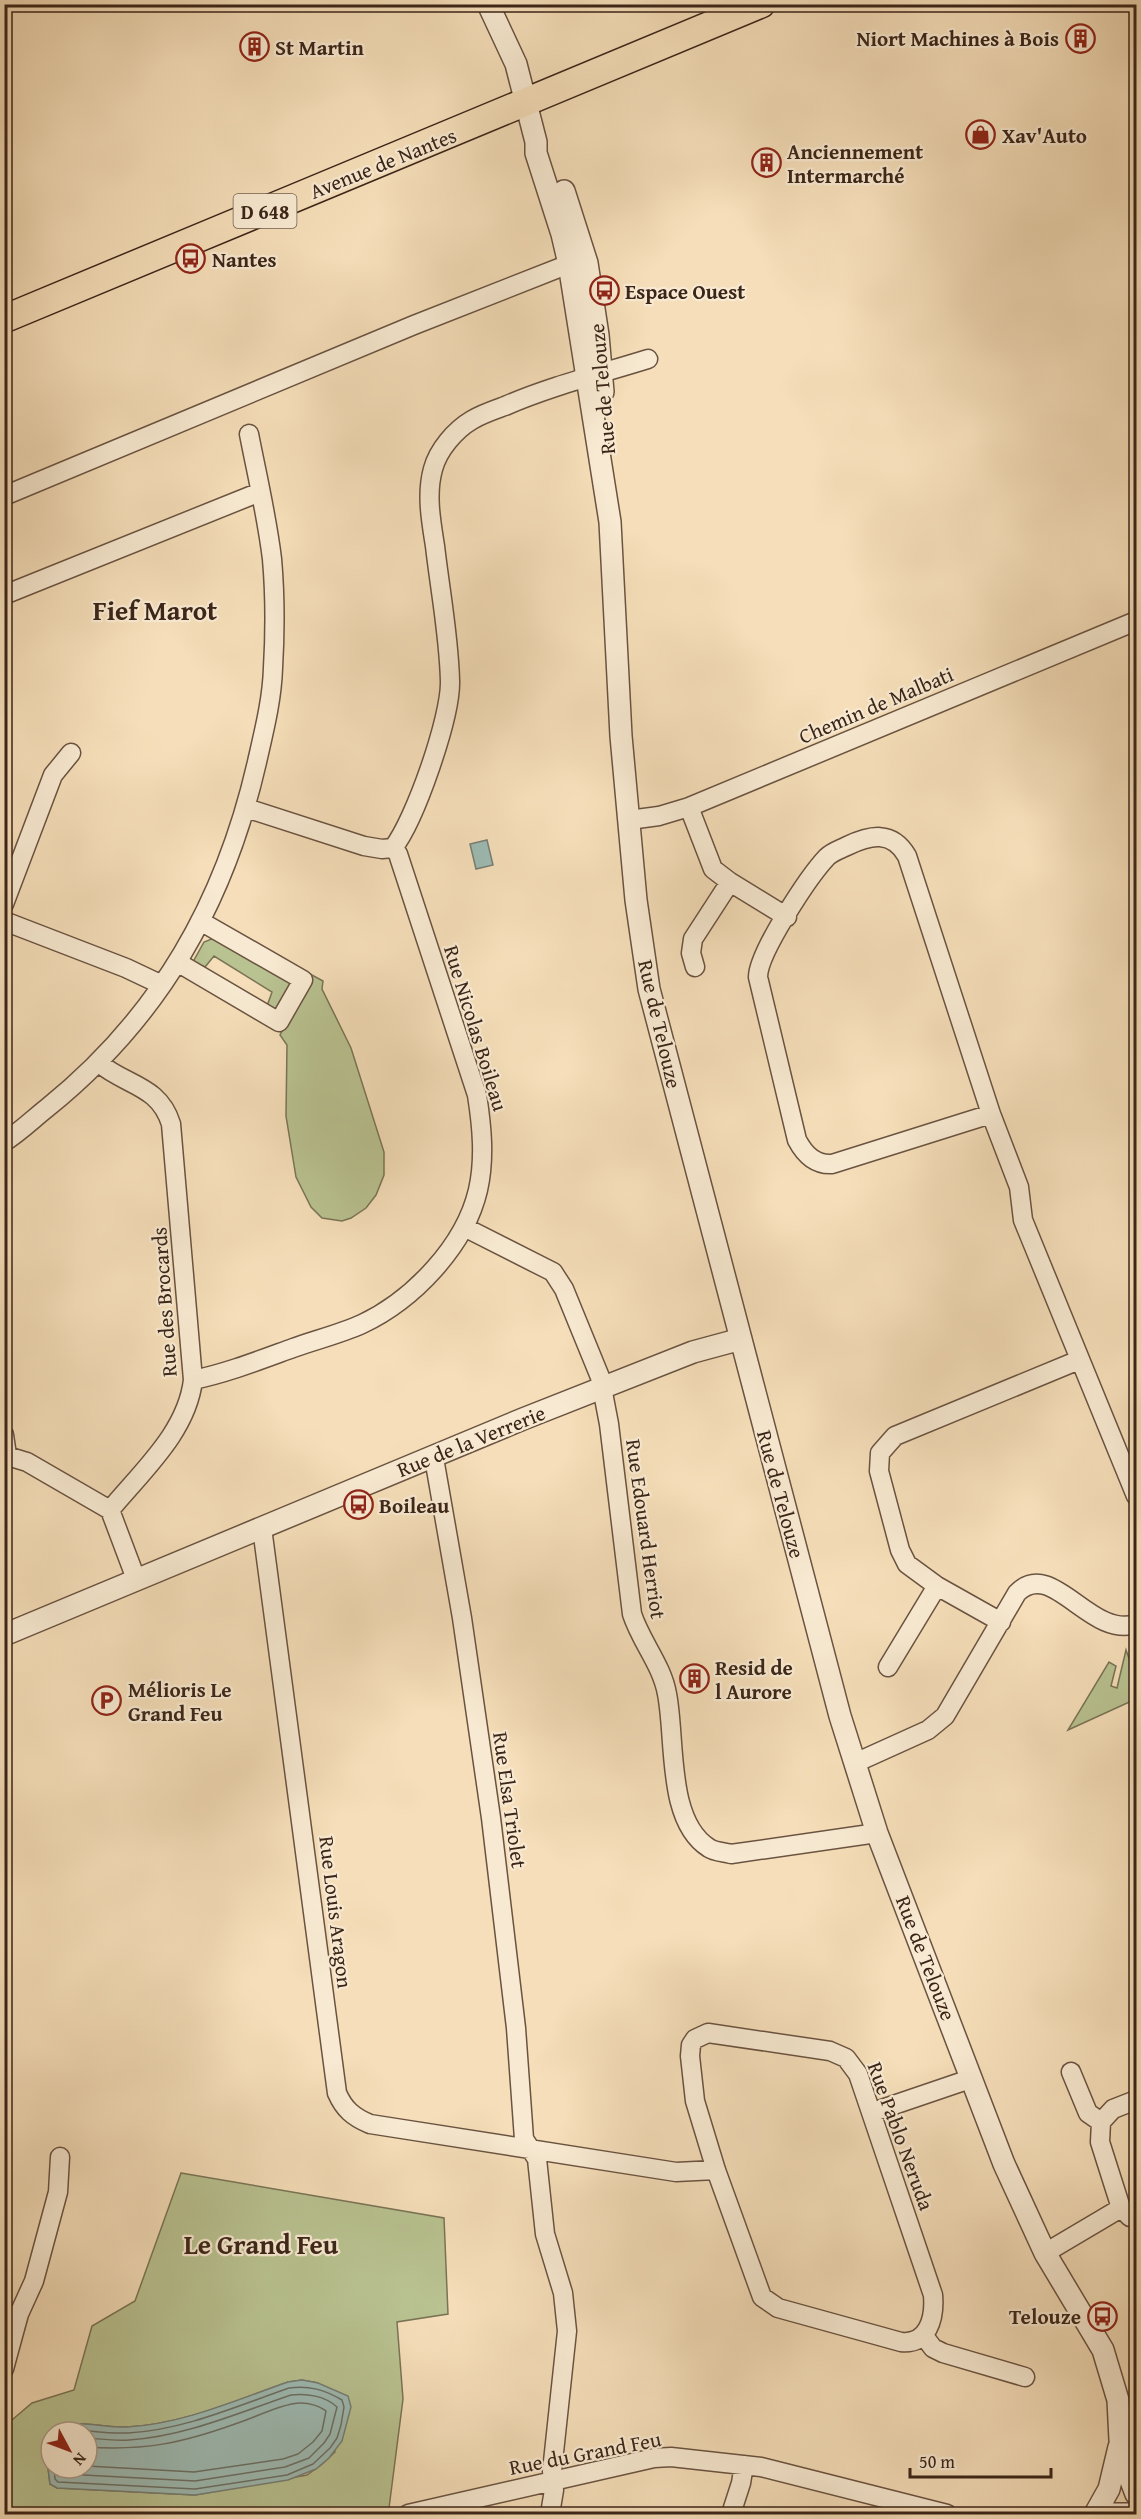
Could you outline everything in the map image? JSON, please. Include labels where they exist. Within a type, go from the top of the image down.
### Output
[{"type":"main road","name":"Avenue de Nantes","points":[[4,319],[761,4]]},
{"type":"street","name":"Rue de Telouze","points":[[488,4],[516,64],[536,142],[536,153],[569,264],[588,378],[610,478],[607,503],[621,736],[636,900],[649,989],[840,1716],[877,1833],[1004,2164],[1045,2253],[1103,2350],[1118,2400],[1120,2440],[1128,2473],[1137,2494]]},
{"type":"street","name":"Rue de Telouze","points":[[536,142],[550,156],[587,263],[598,334],[588,378]]},
{"type":"street","points":[[4,496],[425,321],[569,264]]},
{"type":"street","points":[[246,808],[364,846],[393,848],[408,823],[432,760],[449,706],[448,654],[429,498],[433,468],[445,445],[456,432],[472,420],[545,389],[648,359]]},
{"type":"street","points":[[4,1142],[99,1063],[141,1016],[177,963],[225,869],[246,808],[270,706],[273,668],[272,561],[249,434]]},
{"type":"street","points":[[4,595],[260,492]]},
{"type":"street","name":"Chemin de Malbati","points":[[629,820],[659,816],[689,807],[1137,621]]},
{"type":"street","points":[[4,904],[53,775],[71,753]]},
{"type":"street","points":[[689,807],[710,862],[718,874],[787,917]]},
{"type":"street","points":[[991,1114],[832,1164],[822,1164],[806,1154],[797,1140],[758,977],[758,967],[787,917],[828,855],[874,836],[890,840],[903,849],[907,856],[991,1114],[1019,1187],[1023,1220],[1137,1496]]},
{"type":"street","name":"Rue Nicolas Boileau","points":[[193,1380],[218,1375],[362,1324],[407,1295],[427,1276],[464,1227],[478,1192],[482,1158],[482,1126],[477,1095],[400,861],[393,848]]},
{"type":"street","points":[[694,967],[691,953],[693,939],[730,882]]},
{"type":"street","points":[[4,921],[126,968],[162,985]]},
{"type":"street","points":[[177,963],[279,1022],[303,980],[200,921]]},
{"type":"street","name":"Rue des Brocards","points":[[99,1063],[108,1071],[152,1093],[162,1103],[171,1124],[193,1380],[191,1399],[172,1436],[110,1510]]},
{"type":"street","name":"Rue Edouard Herriot","points":[[464,1227],[545,1268],[559,1280],[598,1370],[603,1389],[632,1614],[643,1643],[661,1672],[667,1693],[680,1804],[695,1838],[711,1850],[731,1854],[877,1833]]},
{"type":"street","name":"Rue de la Verrerie","points":[[4,1635],[434,1458],[523,1419],[693,1352],[741,1339]]},
{"type":"street","points":[[1000,1622],[937,1586],[907,1564],[903,1557],[879,1471],[880,1453],[895,1436],[1079,1360]]},
{"type":"street","points":[[4,1435],[6,1455],[27,1462],[110,1510],[136,1579]]},
{"type":"street","name":"Rue Elsa Triolet","points":[[434,1458],[462,1618],[491,1818],[516,2028],[524,2139],[537,2159],[545,2234],[563,2293],[566,2313],[567,2331],[557,2415],[554,2490],[550,2514]]},
{"type":"street","name":"Rue Louis Aragon","points":[[262,1528],[337,2093],[348,2112],[370,2124],[532,2149]]},
{"type":"street","points":[[855,1763],[928,1731],[941,1720],[1017,1593],[1024,1586],[1033,1583],[1049,1586],[1109,1624],[1121,1627],[1137,1624]]},
{"type":"street","points":[[888,1667],[937,1586]]},
{"type":"street","name":"Rue Pablo Neruda","points":[[717,2033],[839,2054],[854,2065],[873,2112],[933,2295],[933,2314],[924,2336],[914,2342],[901,2342],[769,2304],[758,2289],[698,2113],[690,2051],[695,2039],[701,2034],[717,2033]]},
{"type":"street","points":[[1071,2072],[1088,2113],[1107,2116],[1137,2100]]},
{"type":"street","points":[[873,2112],[970,2079]]},
{"type":"street","points":[[1045,2253],[1129,2213],[1100,2142],[1107,2116]]},
{"type":"street","points":[[532,2149],[676,2172],[716,2170]]},
{"type":"street","points":[[4,2368],[19,2314],[34,2281],[58,2192],[60,2157]]},
{"type":"street","points":[[924,2336],[933,2348],[943,2353],[1025,2377]]},
{"type":"street","name":"Rue de Telouze","points":[[1095,2514],[1109,2489],[1120,2440]]},
{"type":"street","name":"Rue du Grand Feu","points":[[408,2514],[654,2458],[671,2457],[761,2467],[887,2507],[947,2514]]},
{"type":"street","points":[[731,2514],[744,2465]]},
{"type":"street","points":[[1108,2514],[1137,2514]]},
{"type":"green space","points":[[214,938],[291,980],[292,986],[279,1012],[267,1006],[272,992],[214,956],[205,967],[193,962],[204,942]]},
{"type":"green space","points":[[310,974],[323,981],[322,989],[351,1048],[384,1152],[384,1175],[376,1195],[366,1208],[342,1221],[322,1218],[311,1207],[296,1177],[286,1116],[287,1045],[280,1035]]},
{"type":"green space","points":[[1126,1650],[1136,1678],[1136,1699],[1068,1730],[1109,1662],[1116,1666],[1111,1686],[1117,1688]]},
{"type":"green space","points":[[181,2173],[444,2218],[448,2314],[397,2322],[403,2399],[389,2508],[365,2514],[5,2514],[6,2425],[32,2403],[74,2390],[92,2326],[135,2301]],"holes":[[[302,2380],[318,2383],[335,2452],[307,2475],[195,2495],[57,2488],[50,2484],[50,2480],[39,2480],[39,2420],[99,2420],[99,2425],[117,2427],[168,2422],[189,2417],[288,2382]]]},
{"type":"water","points":[[487,840],[493,865],[476,869],[470,844]]},
{"type":"water","points":[[302,2380],[318,2383],[348,2396],[351,2407],[342,2441],[329,2458],[316,2469],[288,2480],[195,2495],[57,2488],[50,2484],[50,2480],[99,2480],[99,2425],[127,2427],[148,2425],[209,2410],[288,2382]]},
{"type":"place","name":"Niort Machines à Bois","points":[[1080,38]]},
{"type":"place","name":"St Martin","points":[[254,47]]},
{"type":"place","name":"Xav'Auto","points":[[981,135]]},
{"type":"place","name":"Anciennement Intermarché","points":[[766,163]]},
{"type":"place","name":"Nantes","points":[[191,259]]},
{"type":"place","name":"Espace Ouest","points":[[604,291]]},
{"type":"place","name":"Boileau","points":[[358,1505]]},
{"type":"place","name":"Resid de l Aurore","points":[[694,1679]]},
{"type":"place","name":"Mélioris Le Grand Feu","points":[[107,1701]]},
{"type":"place","name":"Telouze","points":[[1102,2316]]},
{"type":"district","name":"Fief Marot","points":[[155,610]]},
{"type":"district","name":"Le Grand Feu","points":[[261,2244]]}]
